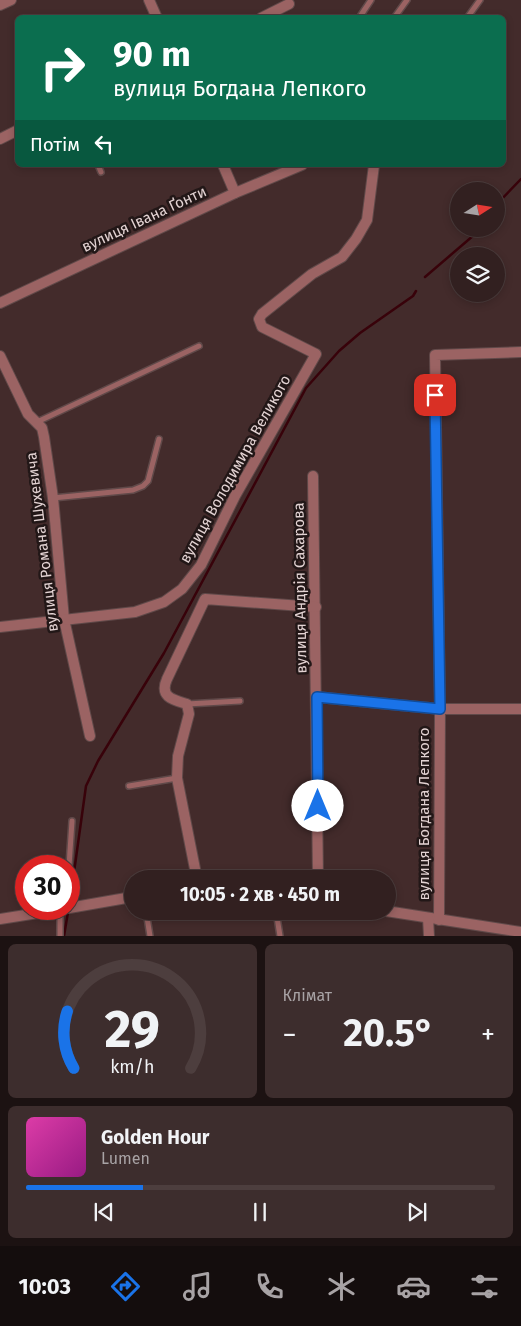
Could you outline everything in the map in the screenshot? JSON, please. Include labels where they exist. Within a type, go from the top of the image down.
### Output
[{"type":"street","points":[[0,5],[11,0]]},
{"type":"street","points":[[149,0],[156,15]]},
{"type":"street","points":[[267,15],[290,4]]},
{"type":"street","points":[[0,138],[15,131]]},
{"type":"street","points":[[224,167],[235,192]]},
{"type":"street","name":"вулиця Івана Ґонти","points":[[0,303],[235,192],[297,167]]},
{"type":"street","name":"вулиця Володимира Великого","points":[[0,627],[135,612],[164,602],[182,589],[201,565],[235,496],[316,354],[262,327],[259,319],[262,314],[312,274],[342,257],[356,240],[367,220],[374,167]]},
{"type":"street","name":"вулиця Богдана Лепкого","points":[[429,936],[434,919],[440,709],[435,355],[521,352]]},
{"type":"street","name":"вулиця Романа Шухевича","points":[[0,356],[28,414],[42,428],[53,498],[64,619],[90,736]]},
{"type":"street","name":"вулиця Андрія Сахарова","points":[[313,476],[318,870]]},
{"type":"street","points":[[195,870],[177,778],[178,756],[189,714],[187,704],[170,698],[165,693],[164,686],[205,599],[316,608]]},
{"type":"street","name":"вулиця Богдана Лепкого","points":[[317,697],[440,709],[521,709]]},
{"type":"street","points":[[80,906],[124,898]]},
{"type":"street","points":[[396,913],[521,932]]},
{"type":"street","points":[[0,919],[15,917]]},
{"type":"lane","points":[[361,15],[371,0]]},
{"type":"lane","points":[[396,15],[407,0]]},
{"type":"lane","points":[[469,15],[480,0]]},
{"type":"lane","points":[[99,167],[101,172]]},
{"type":"lane","points":[[37,422],[199,346]]},
{"type":"lane","points":[[53,498],[133,490],[143,486],[148,481],[159,439]]},
{"type":"lane","points":[[187,704],[240,701]]},
{"type":"lane","points":[[129,786],[177,778]]},
{"type":"lane","points":[[70,855],[72,821]]},
{"type":"lane","points":[[60,936],[61,920]]},
{"type":"lane","points":[[147,920],[150,936]]},
{"type":"lane","points":[[277,920],[280,936]]},
{"type":"waterway","points":[[505,196],[521,179]]},
{"type":"waterway","points":[[425,277],[470,238]]},
{"type":"waterway","points":[[76,855],[86,786],[98,761],[164,653],[306,388],[339,351],[360,333],[413,296],[416,291]]},
{"type":"waterway","points":[[64,936],[67,920]]},
{"type":"route","points":[[318,806],[317,697],[440,709],[435,395]]}]
